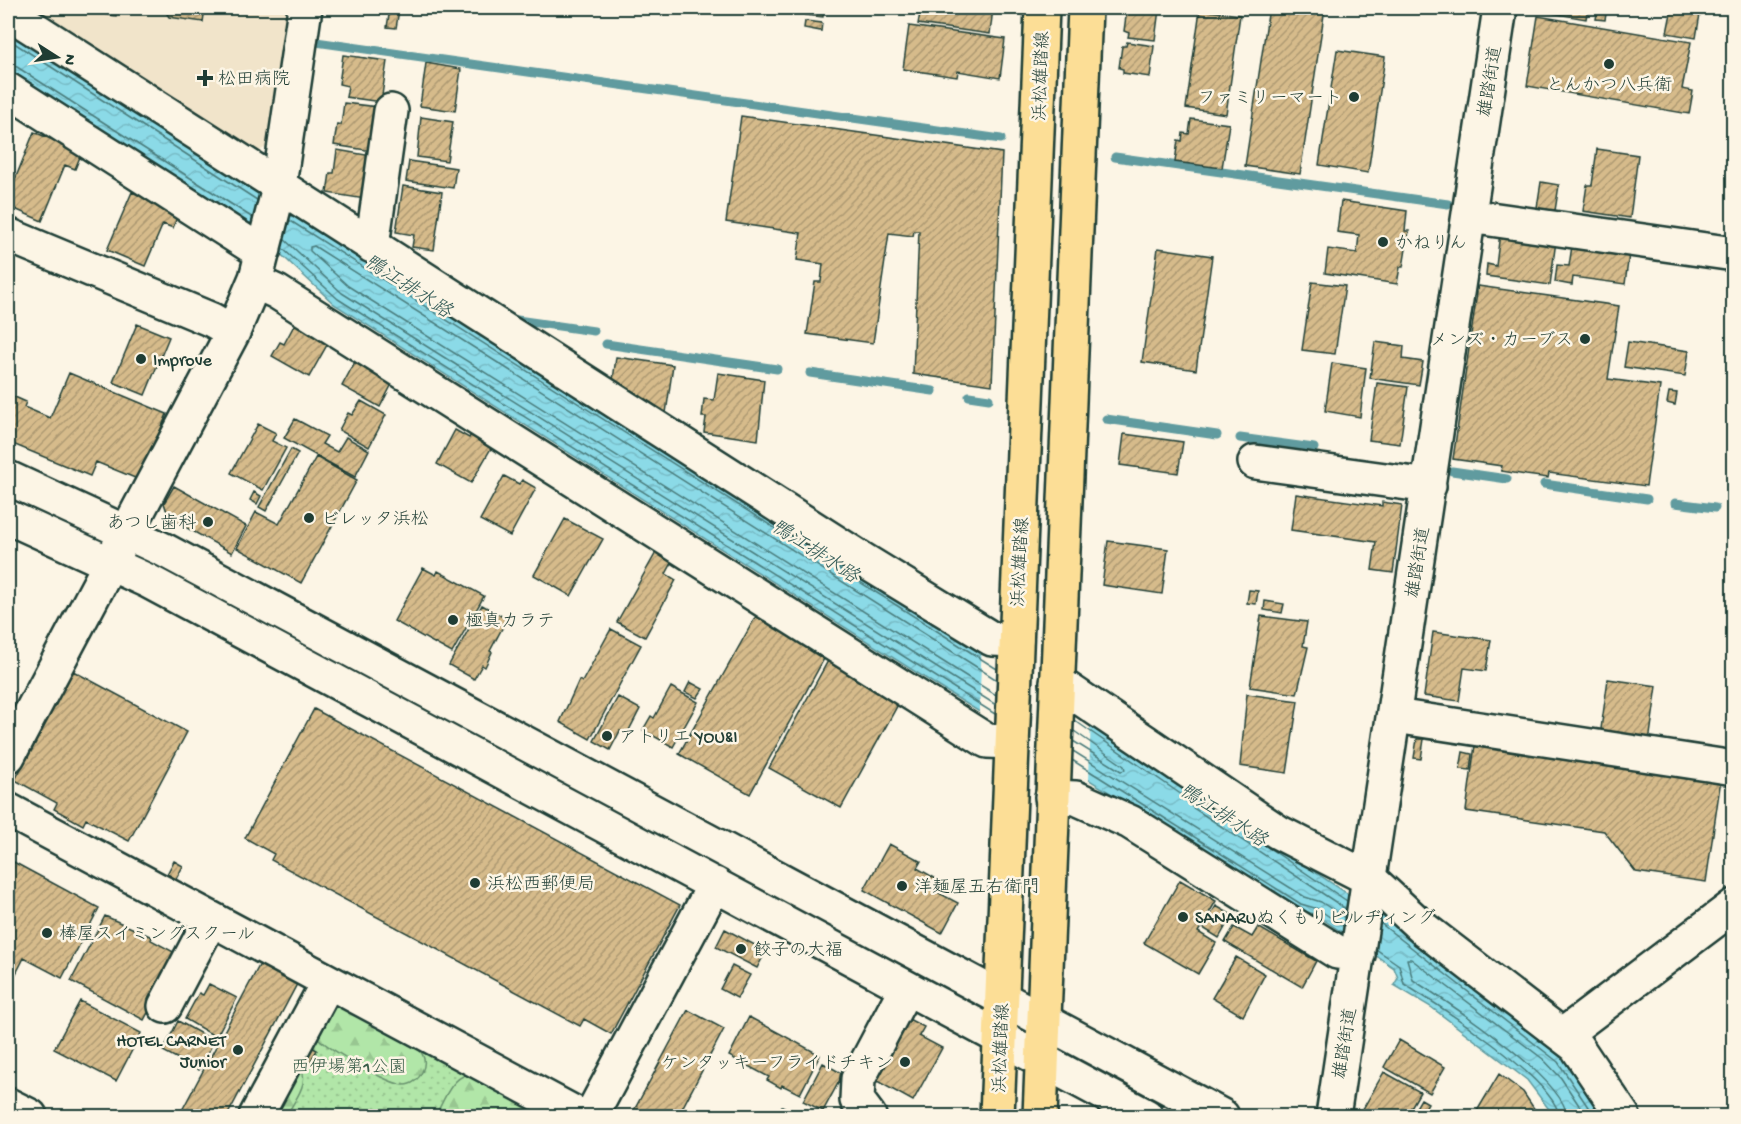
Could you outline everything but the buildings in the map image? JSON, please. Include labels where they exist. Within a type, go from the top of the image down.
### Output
[{"type":"main road","name":"浜松雄踏線","points":[[997,1116],[1042,8]]},
{"type":"main road","points":[[1040,1116],[1085,8]]},
{"type":"street","points":[[8,756],[233,332],[255,282],[279,189],[305,8]]},
{"type":"street","name":"雄踏街道","points":[[1333,1116],[1395,717],[1500,8]]},
{"type":"street","points":[[8,12],[279,189],[863,560],[1015,651]]},
{"type":"street","points":[[8,90],[253,247],[264,248]]},
{"type":"street","points":[[372,246],[391,111]]},
{"type":"street","points":[[1469,216],[1734,254]]},
{"type":"street","points":[[8,235],[212,320],[233,332]]},
{"type":"street","points":[[255,282],[307,310],[987,741],[1012,740]]},
{"type":"street","points":[[1255,462],[1429,486]]},
{"type":"street","points":[[8,478],[127,532],[1222,1116]]},
{"type":"street","points":[[8,517],[110,563],[1146,1116]]},
{"type":"street","points":[[1057,685],[1368,889],[1424,929],[1563,1035],[1587,1060],[1623,1116]]},
{"type":"street","points":[[1395,717],[1734,768]]},
{"type":"street","points":[[1052,797],[1076,798],[1128,821],[1337,952],[1359,951]]},
{"type":"street","points":[[8,810],[580,1116]]},
{"type":"street","points":[[591,1116],[715,884]]},
{"type":"street","points":[[1563,1035],[1734,906]]},
{"type":"street","points":[[165,1006],[211,919]]},
{"type":"street","points":[[256,1116],[328,982]]},
{"type":"street","points":[[869,1116],[857,1100],[858,1079],[906,988]]},
{"type":"street","points":[[8,1105],[30,1116]]},
{"type":"shaded area","name":"松田病院","points":[[19,8],[294,8],[274,143],[248,157]]},
{"type":"green space","name":"西伊場第1公園","points":[[339,1003],[551,1116],[264,1116]]},
{"type":"green space","points":[[339,1003],[414,1043],[422,1053],[424,1060],[421,1075],[410,1084],[396,1083],[372,1072],[321,1041],[315,1035],[322,1009]]},
{"type":"green space","points":[[293,1068],[301,1069],[303,1080],[300,1093],[293,1105],[286,1116],[264,1116]]},
{"type":"green space","points":[[468,1074],[551,1116],[435,1116],[452,1086]]},
{"type":"water","name":"鴨江排水路","points":[[8,23],[858,568],[1393,924],[1413,943],[1563,1058],[1602,1116],[1554,1116],[1527,1080],[1431,1007],[1394,985],[1398,978],[1394,968],[1315,914],[1299,910],[941,688],[334,304],[271,245],[8,77]]},
{"type":"pier","points":[[982,642],[1091,712],[1089,781],[979,714]]},
{"type":"waterway","points":[[316,42],[1001,139]]},
{"type":"waterway","points":[[1115,157],[1448,204]]},
{"type":"waterway","points":[[510,319],[594,331]]},
{"type":"waterway","points":[[606,344],[777,369]]},
{"type":"waterway","points":[[810,373],[933,391]]},
{"type":"waterway","points":[[969,396],[989,399]]},
{"type":"waterway","points":[[1106,419],[1217,435]]},
{"type":"waterway","points":[[1240,438],[1314,448]]},
{"type":"waterway","points":[[1452,471],[1507,479]]},
{"type":"waterway","points":[[1544,484],[1647,499]]},
{"type":"waterway","points":[[1675,503],[1715,508]]},
{"type":"place","name":"とんかつ八兵衛","points":[[1609,64]]},
{"type":"place","name":"松田病院","points":[[205,78]]},
{"type":"place","name":"ファミリーマート","points":[[1354,97]]},
{"type":"place","name":"かねりん","points":[[1383,242]]},
{"type":"place","name":"メンズ・カーブス","points":[[1585,339]]},
{"type":"place","name":"Improve","points":[[141,359]]},
{"type":"place","name":"ビレッタ浜松","points":[[309,518]]},
{"type":"place","name":"あつし歯科","points":[[208,522]]},
{"type":"place","name":"極真カラテ","points":[[453,620]]},
{"type":"place","name":"アトリエ YOU&I","points":[[607,736]]},
{"type":"place","name":"浜松西郵便局","points":[[475,883]]},
{"type":"place","name":"洋麺屋五右衛門","points":[[902,886]]},
{"type":"place","name":"SANARUぬくもりビルヂィング","points":[[1183,917]]},
{"type":"place","name":"棒屋スイミングスクール","points":[[47,933]]},
{"type":"place","name":"餃子の大福","points":[[741,949]]},
{"type":"place","name":"HOTEL CARNET Junior","points":[[238,1050]]},
{"type":"place","name":"ケンタッキーフライドチキン","points":[[905,1062]]}]
